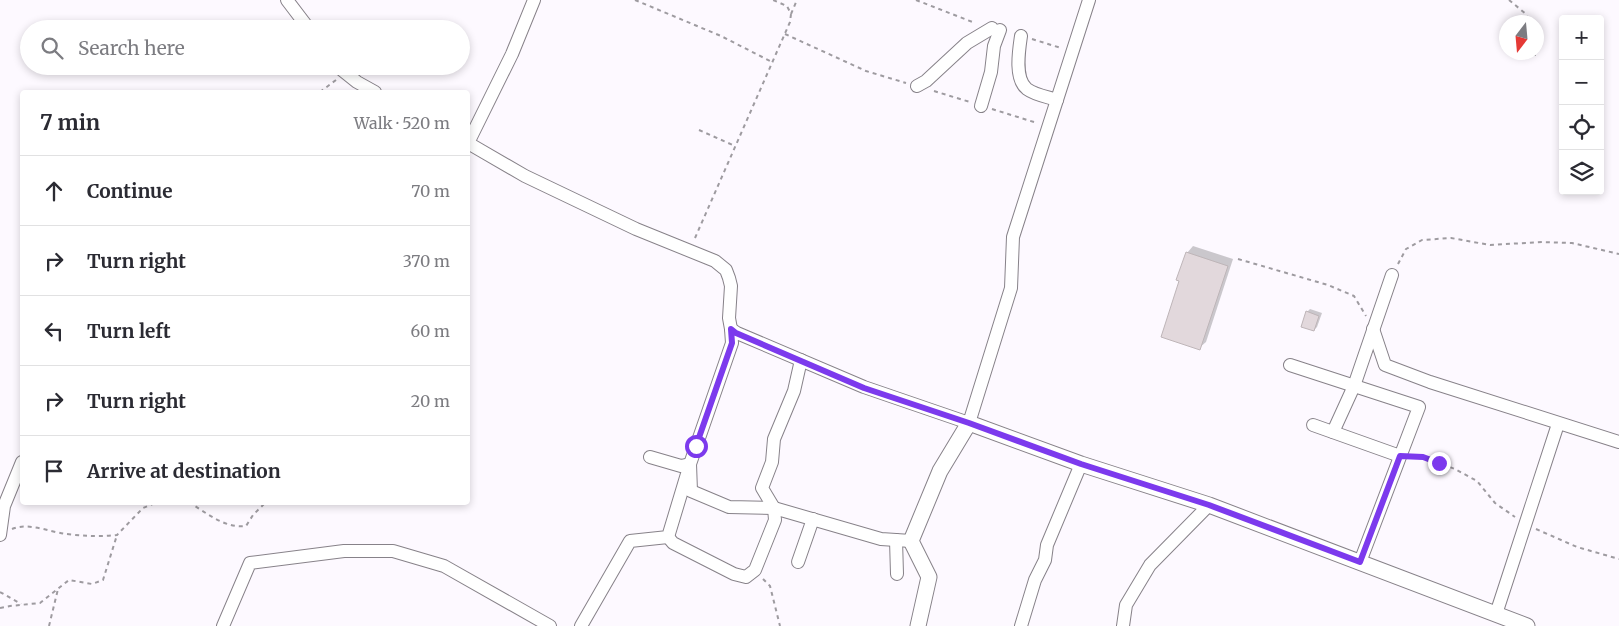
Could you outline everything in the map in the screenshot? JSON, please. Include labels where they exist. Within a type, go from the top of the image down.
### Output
[{"type":"street","points":[[287,0],[301,20]]},
{"type":"street","points":[[470,139],[512,54],[534,0]]},
{"type":"street","points":[[896,574],[903,540],[940,471],[969,423],[1011,288],[1013,236],[1089,0]]},
{"type":"street","points":[[917,86],[926,81],[967,43],[996,29],[991,72],[981,106]]},
{"type":"street","points":[[1021,36],[1018,60],[1020,76],[1026,88],[1036,94],[1058,100]]},
{"type":"street","points":[[350,75],[372,90]]},
{"type":"street","points":[[470,144],[525,176],[636,229],[714,261],[726,270],[731,286],[729,318],[732,343],[690,464],[668,537]]},
{"type":"street","points":[[1333,432],[1354,386],[1392,275]]},
{"type":"street","points":[[731,329],[736,333],[864,388],[969,423],[1081,464],[1209,505],[1527,626]]},
{"type":"street","points":[[1373,329],[1385,365],[1430,382],[1619,442]]},
{"type":"street","points":[[668,537],[673,543],[734,574],[746,576],[755,570],[775,520],[774,508],[762,488],[772,462],[774,439],[794,391],[801,360]]},
{"type":"street","points":[[1290,365],[1419,408],[1360,562]]},
{"type":"street","points":[[1496,614],[1558,424]]},
{"type":"street","points":[[1313,425],[1400,456]]},
{"type":"street","points":[[650,457],[681,466],[690,464]]},
{"type":"street","points":[[690,464],[691,491],[729,507],[774,508],[881,540],[903,540]]},
{"type":"street","points":[[1020,626],[1035,580],[1045,560],[1047,545],[1081,464]]},
{"type":"street","points":[[1,534],[4,506],[20,467]]},
{"type":"street","points":[[1124,626],[1126,605],[1150,565],[1209,505]]},
{"type":"street","points":[[798,562],[813,519]]},
{"type":"street","points":[[581,626],[630,541],[668,537]]},
{"type":"street","points":[[903,540],[929,577],[918,626]]},
{"type":"street","points":[[223,626],[250,563],[344,550],[393,551],[444,566],[550,626]]},
{"type":"path","points":[[634,0],[720,36],[772,62]]},
{"type":"path","points":[[773,0],[786,6],[791,14]]},
{"type":"path","points":[[690,250],[785,34],[797,0]]},
{"type":"path","points":[[1509,0],[1526,15]]},
{"type":"path","points":[[322,90],[337,75]]},
{"type":"path","points":[[699,130],[735,146]]},
{"type":"path","points":[[1392,275],[1406,249],[1422,240],[1450,238],[1490,245],[1542,242],[1572,243],[1619,254]]},
{"type":"path","points":[[1238,259],[1328,285],[1354,296],[1373,329]]},
{"type":"path","points":[[1400,456],[1423,457],[1455,470],[1477,481],[1495,503],[1525,524],[1576,547],[1619,559]]},
{"type":"path","points":[[0,608],[40,604],[69,580],[92,584],[103,580],[118,535],[142,508],[150,505]]},
{"type":"path","points":[[194,505],[226,524],[236,527],[246,526],[253,514],[263,505]]},
{"type":"path","points":[[1,534],[18,526],[97,538],[118,535]]},
{"type":"path","points":[[755,570],[770,586],[780,626]]},
{"type":"path","points":[[49,626],[59,588]]},
{"type":"path","points":[[0,592],[23,605]]},
{"type":"building","points":[[1186,252],[1228,266],[1200,350],[1161,337],[1179,281],[1176,280]]},
{"type":"building","points":[[1306,311],[1319,316],[1314,331],[1301,327]]},
{"type":"route","points":[[696,446],[732,343],[731,329],[736,333],[864,388],[969,423],[1081,464],[1209,505],[1360,562],[1400,456],[1423,457],[1439,463]]}]
